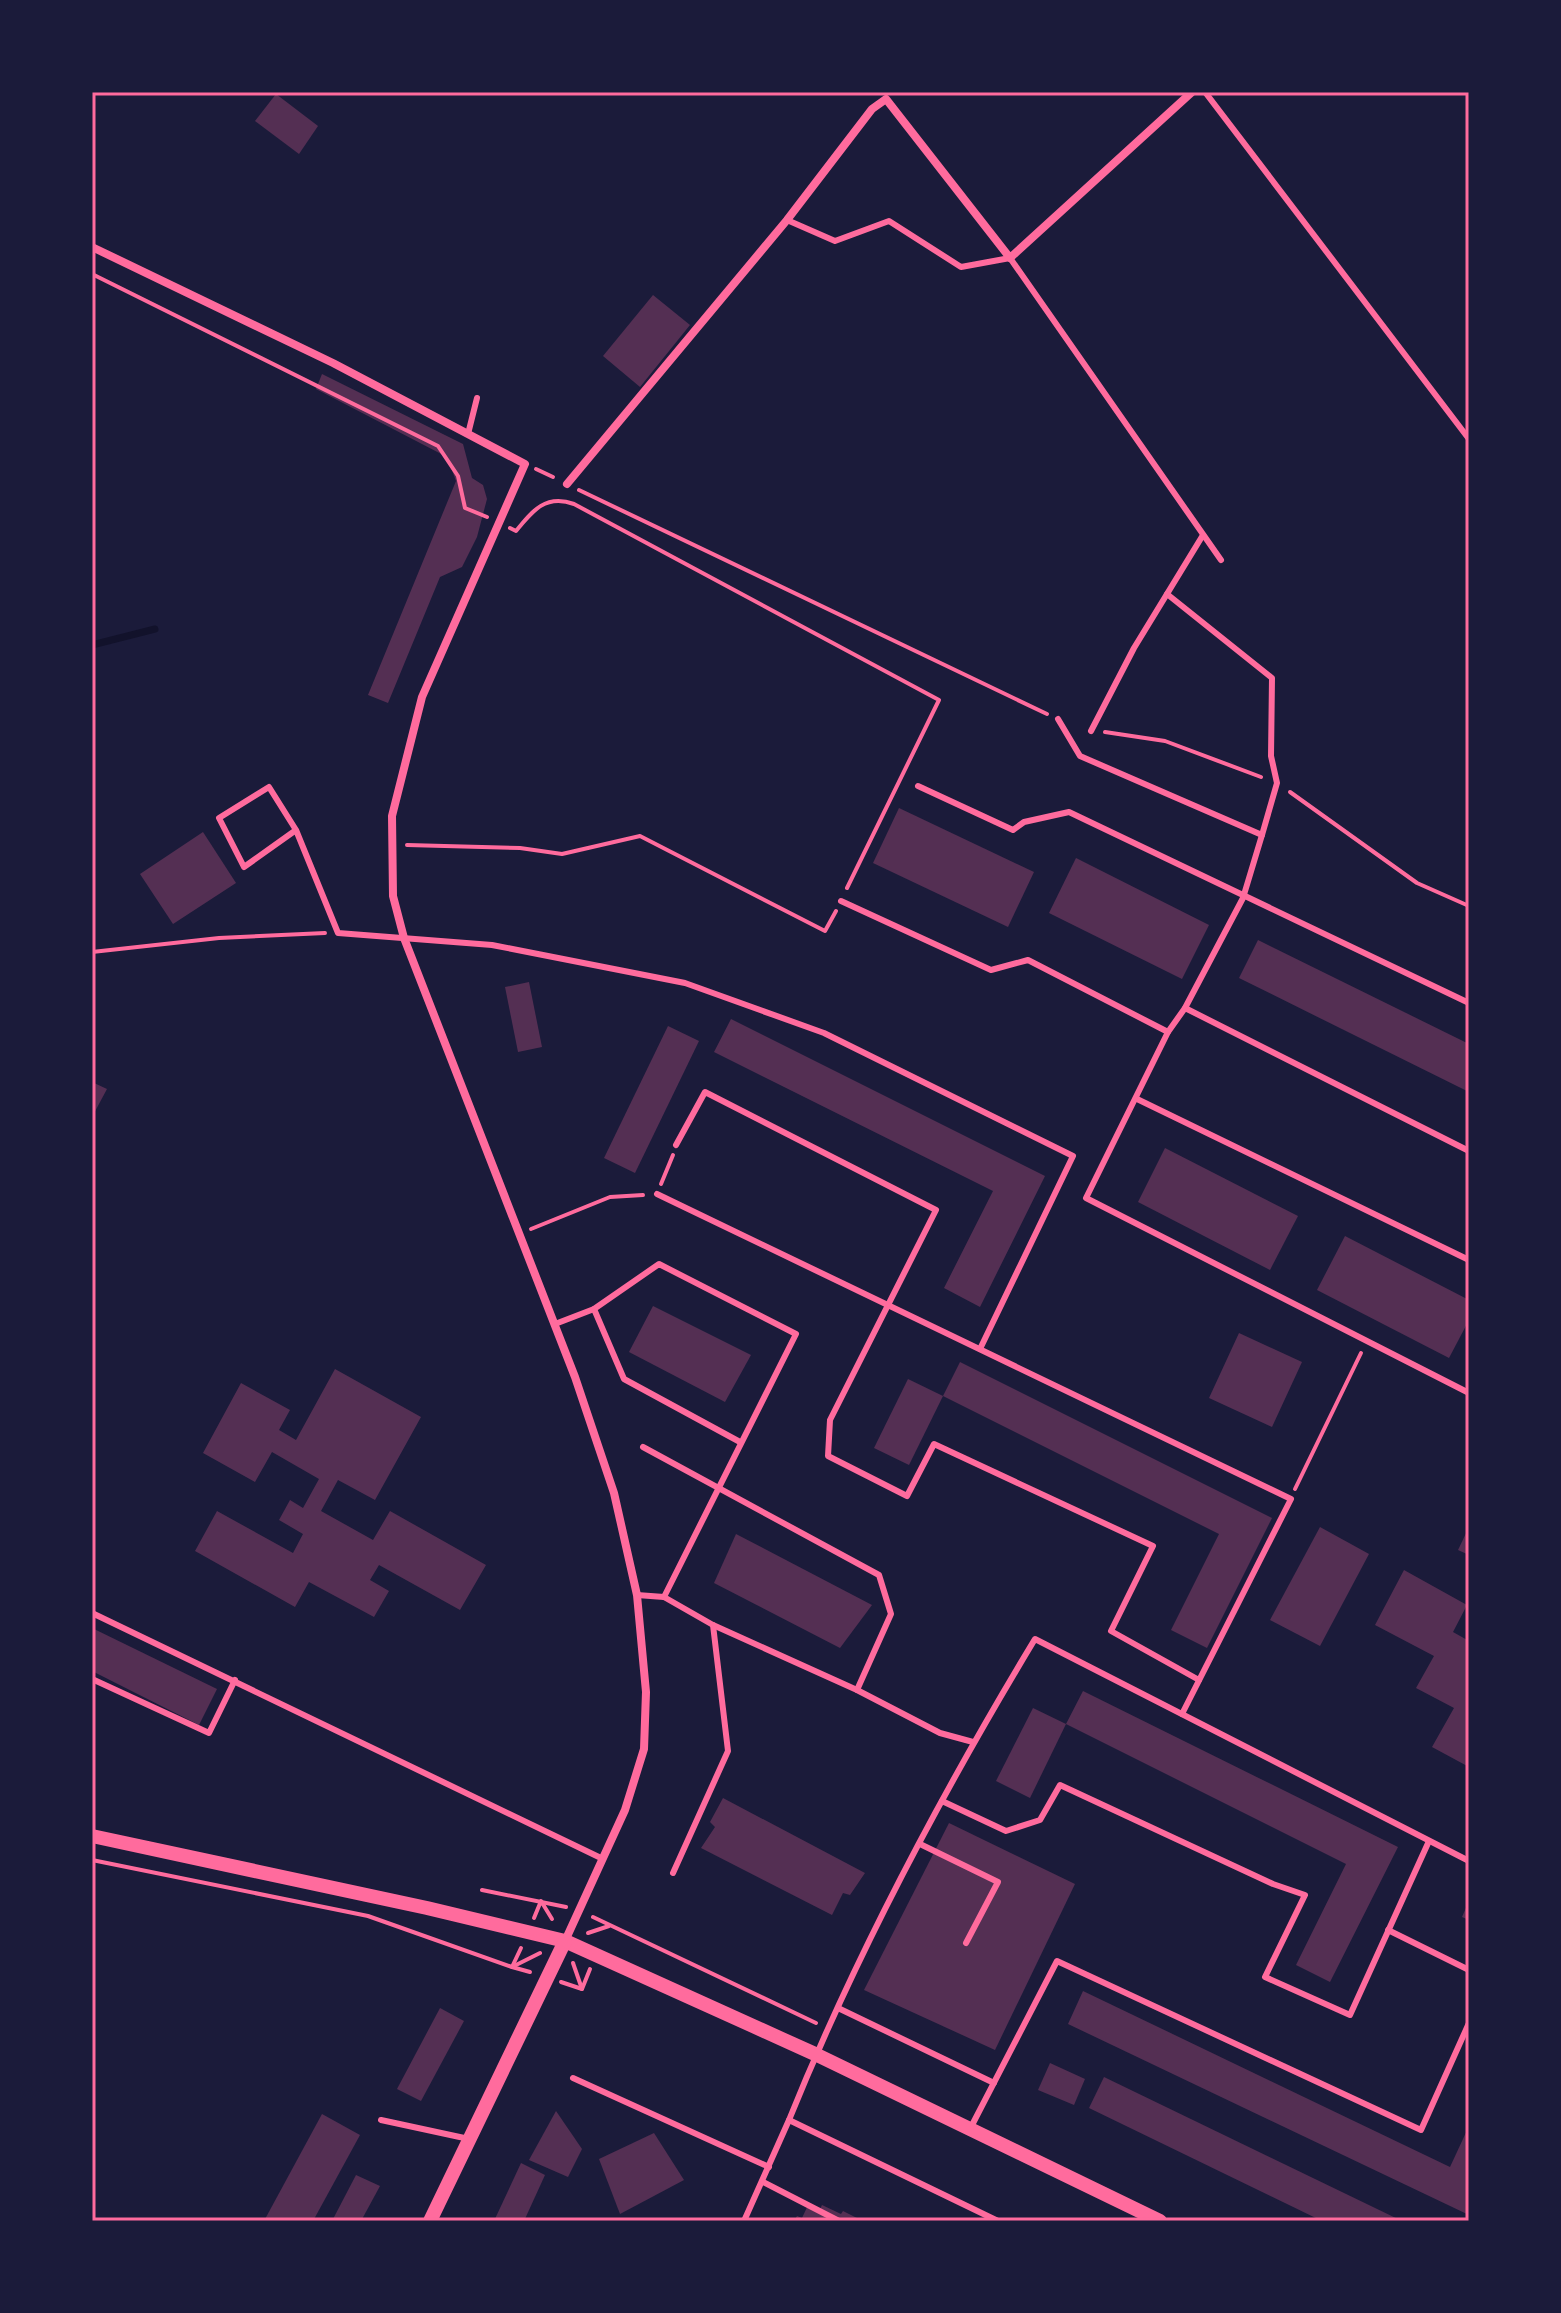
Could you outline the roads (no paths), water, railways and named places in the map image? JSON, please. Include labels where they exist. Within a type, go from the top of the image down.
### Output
[{"type":"street","points":[[567,484],[787,220],[884,96],[1010,258],[1192,92]]},
{"type":"street","points":[[92,247],[333,363],[525,464],[422,697],[392,816],[393,896],[404,938],[521,1233],[614,1493],[637,1595],[646,1692],[644,1749],[625,1810],[580,1910],[430,2221]]},
{"type":"street","points":[[92,1836],[565,1941],[815,2054],[1160,2221]]},
{"type":"lane","points":[[1205,92],[1469,439]]},
{"type":"lane","points":[[787,220],[835,241],[889,221],[961,267],[1010,258],[1221,560]]},
{"type":"lane","points":[[468,434],[477,398]]},
{"type":"lane","points":[[1091,731],[1203,535]]},
{"type":"lane","points":[[1167,594],[1272,678],[1271,756],[1277,783],[1243,898],[1185,1008],[1168,1032],[1086,1198],[1469,1393]]},
{"type":"lane","points":[[1058,719],[1080,756],[1262,835]]},
{"type":"lane","points":[[918,786],[1013,830],[1024,822],[1069,812],[1243,898],[1469,1003]]},
{"type":"lane","points":[[296,830],[244,867],[219,818],[269,787],[296,830],[338,933],[492,945],[685,983],[824,1033],[1073,1156],[980,1349]]},
{"type":"lane","points":[[841,901],[991,970],[1028,960],[1168,1032]]},
{"type":"lane","points":[[1185,1008],[1469,1151]]},
{"type":"lane","points":[[676,1145],[705,1092],[936,1210],[830,1420],[828,1456],[907,1496],[934,1444],[1153,1546],[1111,1631],[1199,1680]]},
{"type":"lane","points":[[1137,1099],[1469,1260]]},
{"type":"lane","points":[[657,1194],[1291,1499],[1182,1714]]},
{"type":"lane","points":[[555,1324],[594,1309],[659,1264],[796,1334],[717,1486],[664,1597]]},
{"type":"lane","points":[[594,1309],[624,1379],[740,1442]]},
{"type":"lane","points":[[643,1447],[879,1575],[891,1614],[857,1690]]},
{"type":"lane","points":[[637,1595],[664,1597],[713,1625],[857,1690],[940,1733],[973,1742]]},
{"type":"lane","points":[[92,1613],[603,1859]]},
{"type":"lane","points":[[673,1873],[728,1751],[713,1625]]},
{"type":"lane","points":[[744,2221],[815,2054],[920,1844],[973,1742],[1035,1639],[1469,1861]]},
{"type":"lane","points":[[92,1679],[209,1733],[235,1680]]},
{"type":"lane","points":[[942,1801],[1006,1831],[1040,1820],[1060,1785],[1273,1884],[1305,1895],[1265,1977],[1350,2015],[1429,1841]]},
{"type":"lane","points":[[920,1844],[998,1882],[966,1943]]},
{"type":"lane","points":[[1388,1930],[1469,1970]]},
{"type":"lane","points":[[970,2129],[1057,1961],[1421,2130],[1469,2023]]},
{"type":"lane","points":[[838,2008],[994,2083]]},
{"type":"lane","points":[[573,2078],[769,2167]]},
{"type":"lane","points":[[381,2120],[469,2139]]},
{"type":"lane","points":[[789,2120],[998,2221]]},
{"type":"lane","points":[[763,2182],[839,2221]]},
{"type":"waterway","points":[[92,645],[155,629]]}]
